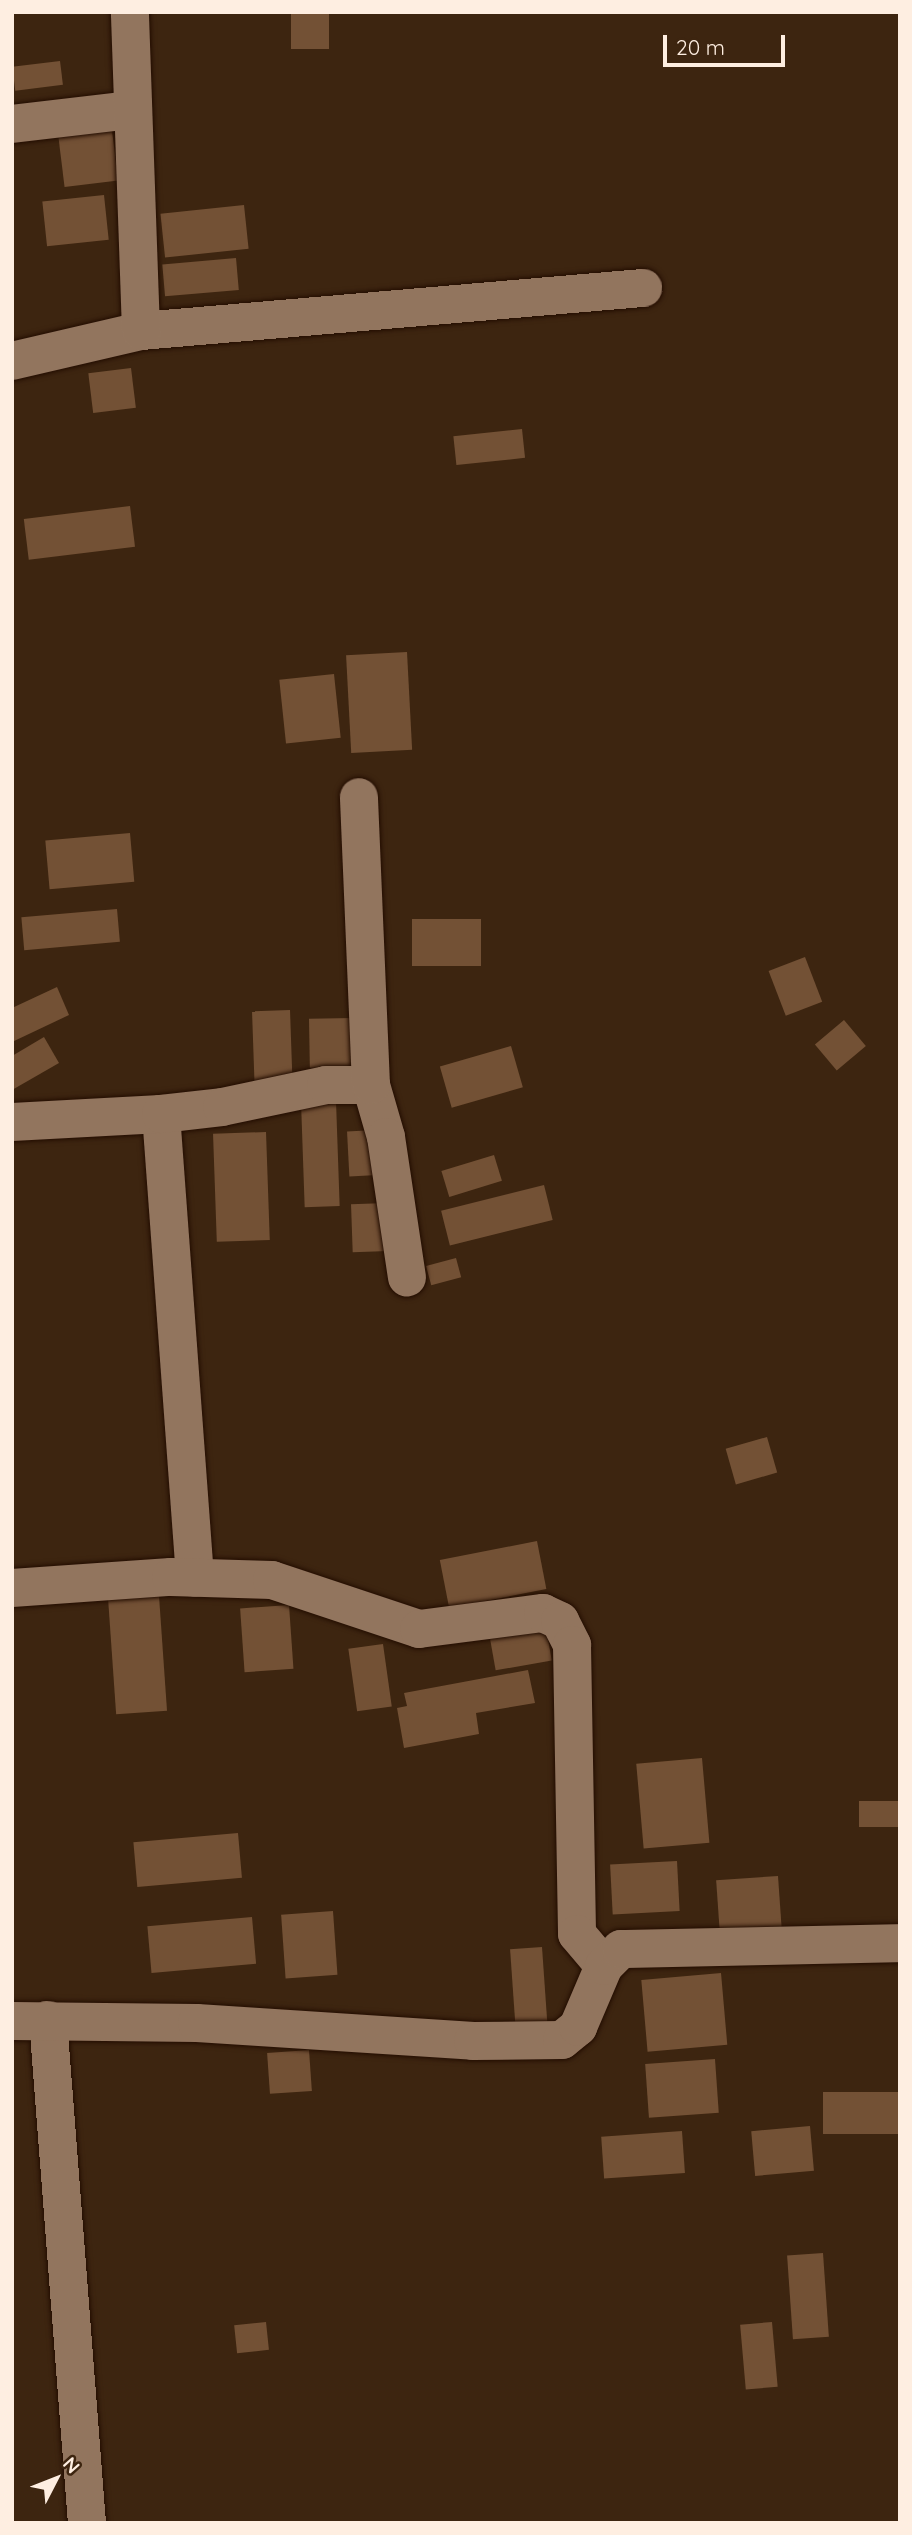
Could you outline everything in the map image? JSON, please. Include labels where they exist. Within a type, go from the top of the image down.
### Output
[{"type":"street","points":[[130,12],[141,331]]},
{"type":"street","points":[[12,124],[132,110]]},
{"type":"street","points":[[12,361],[141,331],[643,288]]},
{"type":"street","points":[[359,797],[371,1085],[386,1138],[407,1277]]},
{"type":"street","points":[[12,1122],[161,1114],[222,1107],[326,1085],[371,1085]]},
{"type":"street","points":[[161,1114],[195,1578]]},
{"type":"street","points":[[12,1588],[195,1578],[272,1580],[419,1629],[542,1613],[559,1620],[572,1645],[577,1934],[604,1966]]},
{"type":"street","points":[[86,2523],[30,2020],[197,2023],[473,2041],[562,2040],[578,2027],[604,1966],[616,1951],[635,1946],[900,1943]]},
{"type":"building","points":[[291,12],[329,12],[329,49],[291,49]]},
{"type":"building","points":[[60,61],[63,85],[15,91],[12,67]]},
{"type":"building","points":[[110,114],[118,181],[65,187],[56,121]]},
{"type":"building","points":[[104,195],[109,240],[47,246],[42,201]]},
{"type":"building","points":[[244,205],[249,249],[165,258],[160,214]]},
{"type":"building","points":[[236,258],[239,290],[165,296],[162,264]]},
{"type":"building","points":[[131,368],[136,408],[93,413],[88,373]]},
{"type":"building","points":[[522,429],[525,458],[456,465],[453,436]]},
{"type":"building","points":[[130,506],[135,547],[29,560],[24,519]]},
{"type":"building","points":[[407,652],[412,750],[351,753],[346,655]]},
{"type":"building","points":[[334,674],[341,738],[286,743],[279,680]]},
{"type":"building","points":[[130,833],[134,882],[50,889],[45,840]]},
{"type":"building","points":[[117,909],[120,942],[24,950],[21,917]]},
{"type":"building","points":[[412,919],[481,919],[481,966],[412,966]]},
{"type":"building","points":[[805,957],[822,1002],[786,1016],[769,971]]},
{"type":"building","points":[[57,987],[69,1015],[12,1042],[12,1008]]},
{"type":"building","points":[[290,1010],[293,1082],[255,1083],[252,1011]]},
{"type":"building","points":[[353,1018],[354,1067],[310,1068],[309,1019]]},
{"type":"building","points":[[844,1020],[866,1046],[837,1070],[815,1044]]},
{"type":"building","points":[[44,1037],[59,1063],[12,1090],[12,1056]]},
{"type":"building","points":[[511,1046],[523,1087],[452,1108],[440,1066]]},
{"type":"building","points":[[336,1101],[340,1206],[305,1207],[301,1102]]},
{"type":"building","points":[[375,1130],[377,1175],[349,1176],[347,1131]]},
{"type":"building","points":[[266,1132],[270,1240],[217,1242],[213,1134]]},
{"type":"building","points":[[494,1155],[502,1181],[449,1197],[441,1171]]},
{"type":"building","points":[[544,1185],[553,1220],[450,1246],[441,1211]]},
{"type":"building","points":[[387,1203],[389,1251],[353,1252],[351,1204]]},
{"type":"building","points":[[456,1258],[461,1277],[431,1285],[426,1266]]},
{"type":"building","points":[[767,1437],[777,1473],[736,1484],[726,1449]]},
{"type":"building","points":[[537,1541],[546,1589],[449,1608],[440,1560]]},
{"type":"building","points":[[159,1596],[167,1711],[116,1714],[108,1600]]},
{"type":"building","points":[[289,1605],[293,1669],[245,1672],[240,1608]]},
{"type":"building","points":[[545,1622],[552,1660],[496,1670],[489,1632]]},
{"type":"building","points":[[383,1644],[392,1706],[357,1711],[348,1649]]},
{"type":"building","points":[[528,1670],[535,1703],[476,1713],[479,1734],[404,1748],[397,1708],[407,1706],[404,1693]]},
{"type":"building","points":[[702,1758],[709,1843],[644,1848],[636,1764]]},
{"type":"building","points":[[859,1801],[900,1801],[900,1827],[859,1827]]},
{"type":"building","points":[[238,1833],[242,1878],[137,1887],[133,1842]]},
{"type":"building","points":[[677,1861],[680,1911],[613,1914],[610,1865]]},
{"type":"building","points":[[778,1876],[782,1935],[720,1939],[716,1880]]},
{"type":"building","points":[[333,1911],[337,1975],[286,1978],[281,1915]]},
{"type":"building","points":[[252,1917],[256,1964],[151,1973],[147,1926]]},
{"type":"building","points":[[542,1947],[547,2023],[515,2025],[510,1949]]},
{"type":"building","points":[[721,1973],[727,2045],[648,2052],[641,1980]]},
{"type":"building","points":[[309,2050],[312,2091],[270,2094],[267,2053]]},
{"type":"building","points":[[715,2059],[719,2113],[649,2118],[645,2064]]},
{"type":"building","points":[[823,2092],[900,2092],[900,2134],[823,2134]]},
{"type":"building","points":[[810,2126],[814,2171],[755,2176],[751,2131]]},
{"type":"building","points":[[682,2131],[685,2173],[604,2179],[601,2137]]},
{"type":"building","points":[[823,2253],[829,2337],[793,2339],[787,2256]]},
{"type":"building","points":[[266,2322],[269,2350],[237,2353],[234,2325]]},
{"type":"building","points":[[772,2322],[778,2387],[746,2390],[740,2325]]}]
